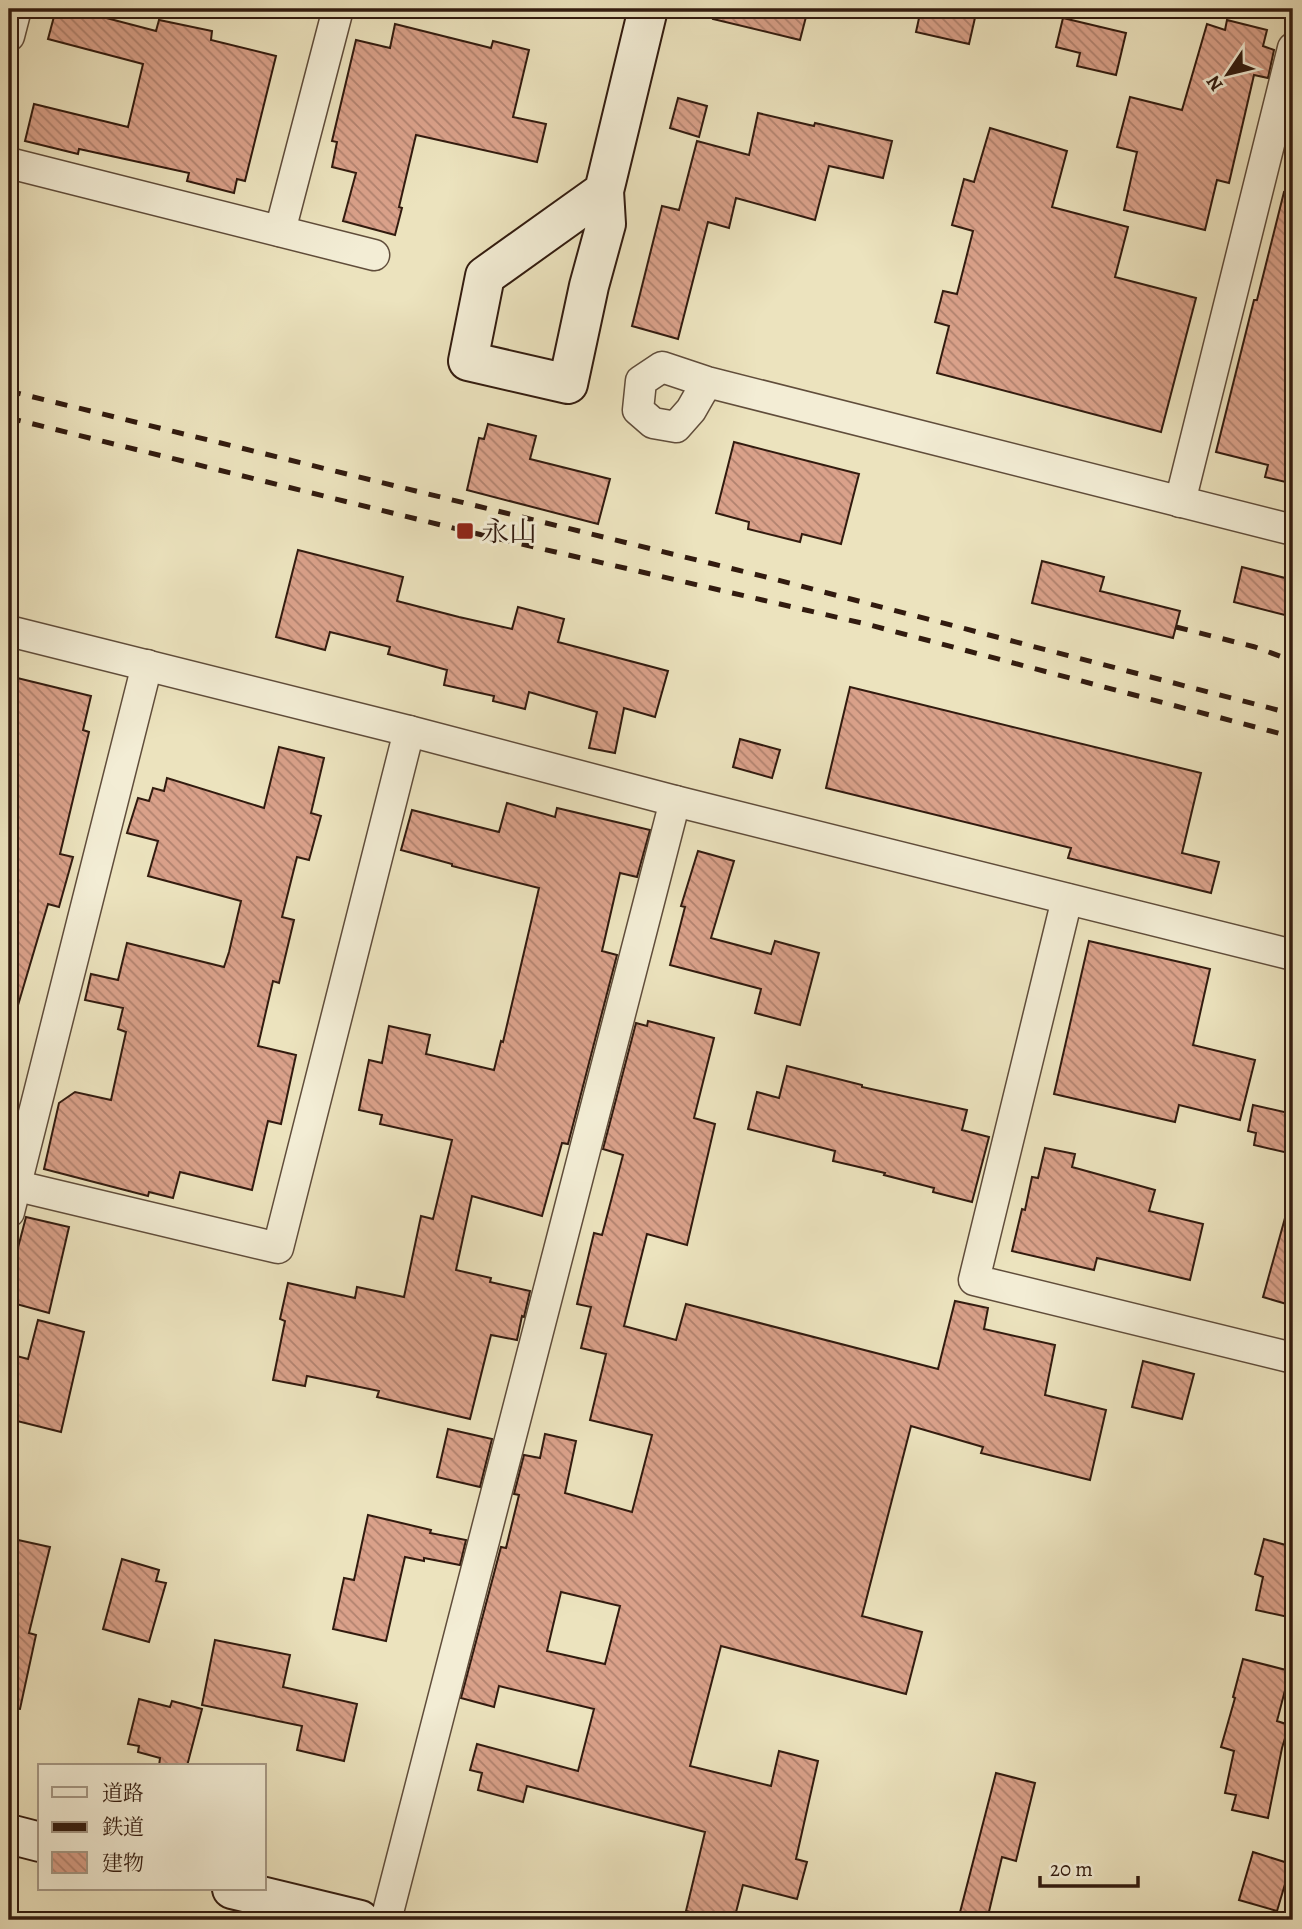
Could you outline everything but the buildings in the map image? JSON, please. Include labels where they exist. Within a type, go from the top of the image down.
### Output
[{"type":"main road","points":[[604,191],[485,276],[467,360],[568,384],[589,286],[606,224],[604,191],[648,9]]},
{"type":"main road","points":[[9,1834],[38,1841]]},
{"type":"main road","points":[[236,1890],[360,1920]]},
{"type":"street","points":[[9,36],[16,9]]},
{"type":"street","points":[[280,231],[338,9]]},
{"type":"street","points":[[1180,502],[1293,48]]},
{"type":"street","points":[[9,163],[374,255]]},
{"type":"street","points":[[707,382],[1293,530]]},
{"type":"street","points":[[9,631],[1293,955]]},
{"type":"street","points":[[147,665],[11,1194],[278,1248],[409,731]]},
{"type":"street","points":[[386,1920],[675,801]]},
{"type":"street","points":[[1067,899],[974,1280],[1293,1358]]},
{"type":"railway","points":[[9,391],[766,577],[1293,714]]},
{"type":"railway","points":[[9,418],[465,531],[866,624],[1293,737]]},
{"type":"railway","points":[[1176,627],[1255,647],[1293,661]]},
{"type":"place","name":"永山","points":[[465,531]]}]
